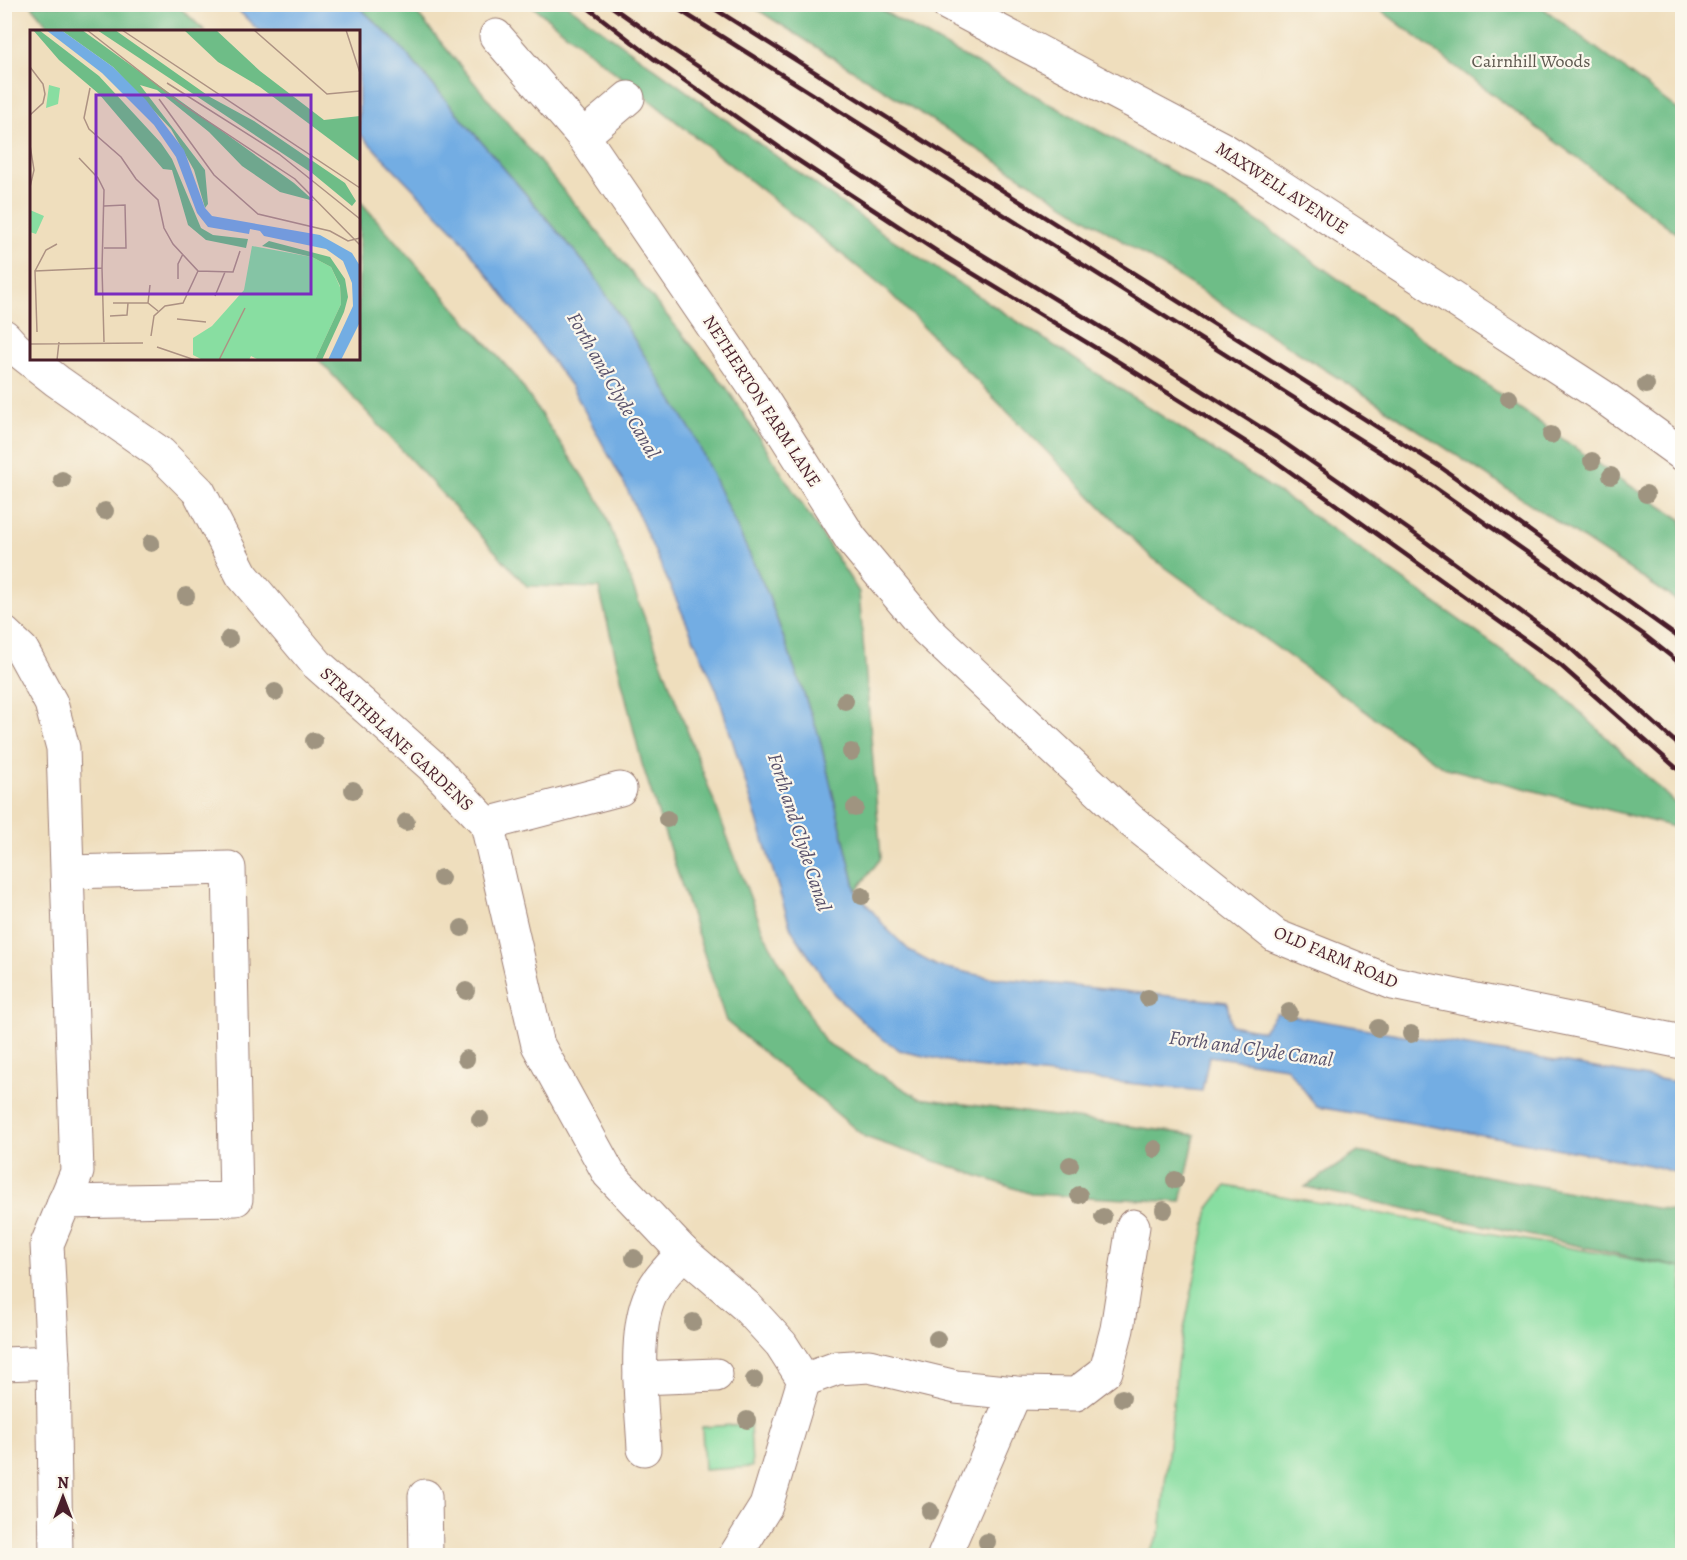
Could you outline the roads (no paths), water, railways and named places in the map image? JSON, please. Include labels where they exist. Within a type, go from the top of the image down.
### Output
[{"type":"street","name":"MAXWELL AVENUE","points":[[948,4],[1223,149],[1602,396],[1683,454]]},
{"type":"street","name":"NETHERTON FARM LANE","points":[[496,36],[583,136],[759,394],[852,539],[927,630],[1051,746]]},
{"type":"street","points":[[583,136],[628,98]]},
{"type":"street","name":"STRATHBLANE GARDENS","points":[[4,336],[30,360]]},
{"type":"street","name":"STRATHBLANE GARDENS","points":[[30,360],[160,453],[199,492],[242,575],[317,664],[432,766],[487,824],[538,1045],[609,1174],[683,1252],[746,1306],[781,1344],[804,1380]]},
{"type":"street","points":[[4,633],[22,650],[51,703],[63,748],[77,1172],[47,1244],[53,1362],[56,1556]]},
{"type":"street","name":"OLD FARM ROAD","points":[[1051,746],[1130,820],[1276,936],[1393,983],[1683,1042]]},
{"type":"street","points":[[487,824],[620,789]]},
{"type":"street","points":[[64,1202],[236,1199],[229,868],[68,872]]},
{"type":"street","points":[[735,1556],[766,1506],[804,1380],[837,1368],[869,1366],[956,1387],[1015,1393],[1076,1394],[1106,1371],[1117,1329],[1133,1226]]},
{"type":"street","points":[[644,1449],[640,1378],[642,1327],[646,1307],[654,1288],[683,1252]]},
{"type":"street","points":[[4,1364],[53,1362]]},
{"type":"street","points":[[640,1378],[716,1375]]},
{"type":"street","points":[[944,1556],[1015,1393]]},
{"type":"street","points":[[425,1496],[426,1556]]},
{"type":"water","name":"Forth and Clyde Canal","points":[[233,5],[357,5],[399,45],[592,272],[693,433],[767,592],[819,736],[856,891],[887,929],[911,952],[937,966],[988,977],[1227,1002],[1231,1025],[1263,1031],[1276,1013],[1682,1083],[1682,1174],[1649,1165],[1317,1107],[1286,1067],[1209,1056],[1202,1091],[975,1067],[901,1051],[877,1035],[834,994],[791,929],[717,691],[626,487],[571,386],[457,234],[360,134],[360,30],[258,30]]},
{"type":"railway","points":[[583,4],[654,59],[796,159],[944,256],[1268,456],[1560,665],[1682,773]]},
{"type":"railway","points":[[608,4],[955,238],[1276,437],[1408,529],[1568,646],[1682,748]]},
{"type":"railway","points":[[670,4],[1427,482],[1643,634],[1682,665]]},
{"type":"railway","points":[[707,4],[1439,466],[1682,640]]},
{"type":"park label","name":"Cairnhill Woods","points":[[1531,61]]}]
